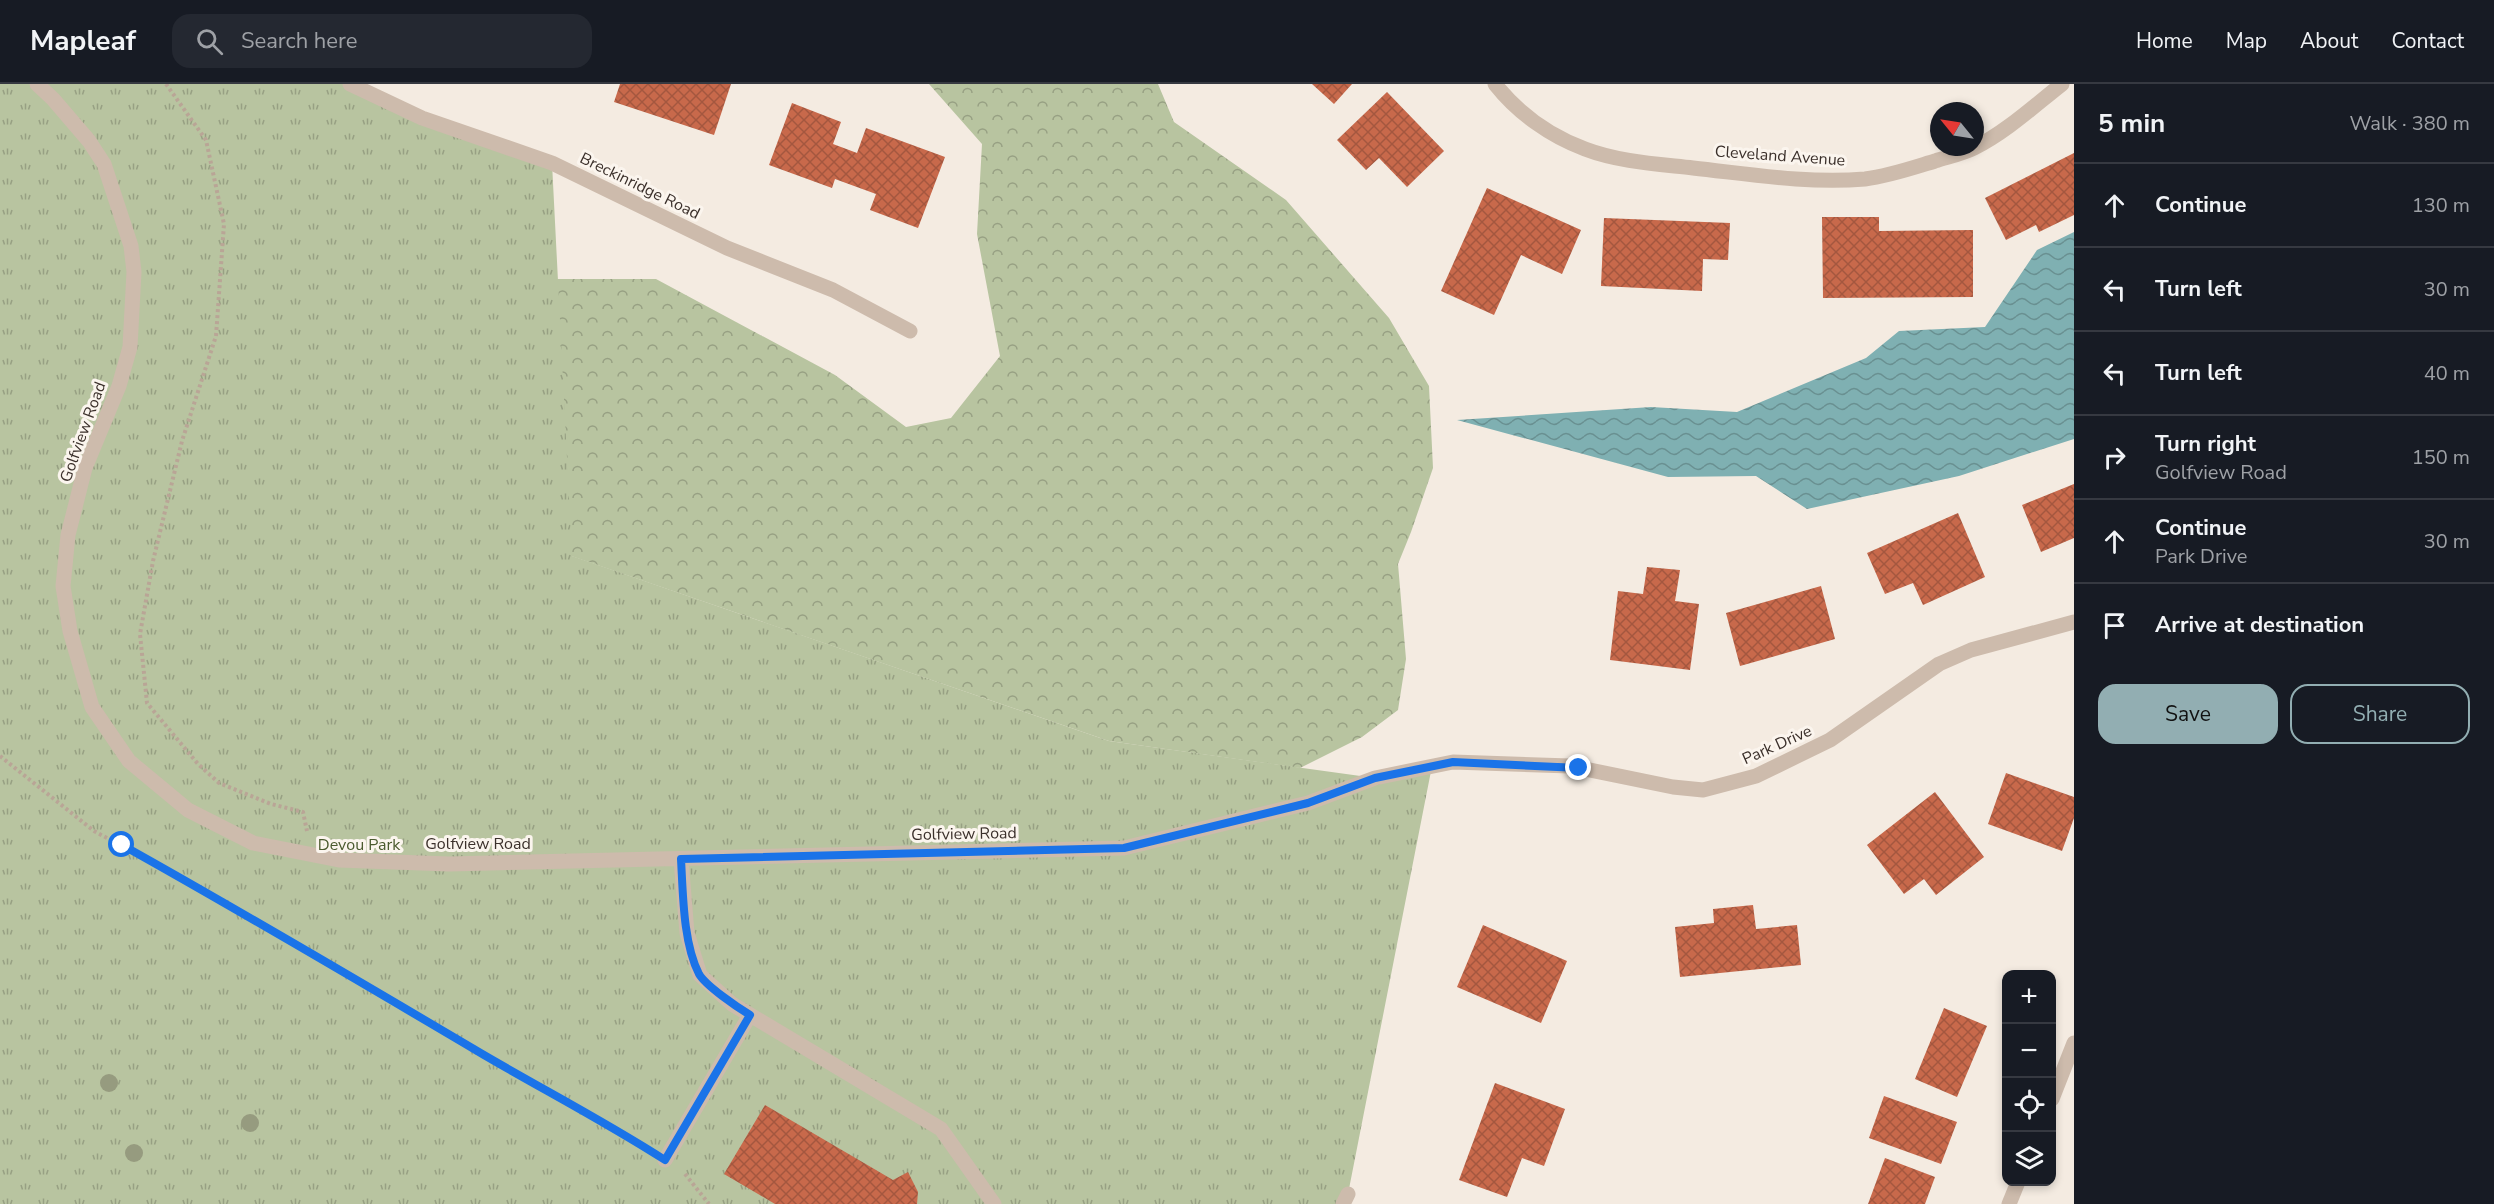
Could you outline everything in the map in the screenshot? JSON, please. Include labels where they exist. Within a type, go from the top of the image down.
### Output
[{"type":"street","name":"Golfview Road","points":[[37,84],[89,141],[104,164],[131,246],[134,284],[130,347],[119,386],[85,468],[68,535],[63,586],[70,631],[92,707],[129,761],[188,810],[253,843],[339,861],[449,864],[1124,848],[1308,803],[1375,778],[1432,766]]},
{"type":"street","name":"Breckinridge Road","points":[[350,84],[422,118],[552,163],[727,248],[833,290],[910,330]]},
{"type":"street","name":"Cleveland Avenue","points":[[1494,84],[1512,105],[1530,118],[1568,142],[1588,151],[1638,162],[1826,180],[1864,179],[1890,174],[1973,149],[2005,128],[2062,84]]},
{"type":"street","name":"Park Drive","points":[[1432,766],[1453,762],[1570,766],[1673,788],[1703,789],[1756,776],[1830,740],[1939,664],[1971,650],[2074,622]]},
{"type":"street","points":[[681,859],[687,933],[700,975],[732,1004],[941,1128],[994,1204]]},
{"type":"street","points":[[665,1160],[750,1015]]},
{"type":"street","points":[[2056,1089],[2074,1043]]},
{"type":"street","points":[[2009,1204],[2016,1186]]},
{"type":"path","points":[[166,84],[206,140],[224,224],[216,336],[182,441],[153,561],[140,634],[147,703],[198,764],[219,783],[271,804],[303,812],[307,828]]},
{"type":"path","points":[[0,756],[94,831],[206,892],[550,1094],[632,1138],[683,1172],[709,1204]]},
{"type":"green space","name":"Devou Park","points":[[0,84],[350,84],[552,163],[572,556],[1109,741],[1375,778],[1432,766],[1348,1194],[1343,1204],[0,1204]]},
{"type":"green space","points":[[929,84],[1158,84],[1174,122],[1286,200],[1389,318],[1429,386],[1433,468],[1398,564],[1406,659],[1398,710],[1362,737],[1300,768],[1109,741],[571,556],[489,279],[656,279],[835,375],[906,427],[951,418],[1000,356],[977,234],[982,144]]},
{"type":"water","points":[[2074,232],[2074,439],[1959,476],[1807,509],[1756,476],[1668,477],[1457,420],[1651,407],[1737,412],[1866,358],[1899,331],[1985,327],[2037,250]]},
{"type":"building","points":[[620,84],[731,84],[714,135],[614,102]]},
{"type":"building","points":[[1312,84],[1352,84],[1334,104]]},
{"type":"building","points":[[1387,92],[1444,151],[1407,187],[1379,158],[1366,170],[1337,140]]},
{"type":"building","points":[[792,103],[841,122],[833,144],[857,153],[866,128],[945,157],[918,228],[870,210],[876,194],[835,179],[832,188],[769,165]]},
{"type":"building","points":[[2074,153],[2074,215],[2039,232],[2036,225],[2006,240],[1985,198]]},
{"type":"building","points":[[1487,188],[1581,230],[1562,274],[1521,255],[1494,315],[1441,291]]},
{"type":"building","points":[[1822,217],[1879,217],[1879,231],[1973,230],[1973,297],[1823,298]]},
{"type":"building","points":[[1604,218],[1730,223],[1728,260],[1703,259],[1702,291],[1601,286]]},
{"type":"building","points":[[2074,484],[2074,538],[2041,552],[2022,505]]},
{"type":"building","points":[[1958,513],[1985,577],[1923,605],[1913,583],[1885,594],[1867,553]]},
{"type":"building","points":[[1647,567],[1680,570],[1675,601],[1699,604],[1690,670],[1610,660],[1618,591],[1643,594]]},
{"type":"building","points":[[1821,586],[1835,639],[1740,666],[1726,613]]},
{"type":"building","points":[[2006,773],[2074,797],[2074,818],[2062,851],[1988,824]]},
{"type":"building","points":[[1935,792],[1984,857],[1936,895],[1924,879],[1904,894],[1867,845]]},
{"type":"building","points":[[1753,905],[1756,929],[1797,925],[1801,965],[1680,977],[1675,927],[1714,923],[1713,909]]},
{"type":"building","points":[[1483,925],[1567,961],[1541,1023],[1457,987]]},
{"type":"building","points":[[1944,1008],[1987,1026],[1957,1097],[1915,1079]]},
{"type":"building","points":[[1495,1083],[1565,1109],[1544,1166],[1522,1158],[1507,1197],[1459,1180]]},
{"type":"building","points":[[1884,1096],[1957,1122],[1941,1164],[1869,1138]]},
{"type":"building","points":[[765,1105],[893,1180],[908,1172],[918,1192],[917,1204],[775,1204],[724,1174]]},
{"type":"building","points":[[1885,1158],[1935,1177],[1925,1204],[1868,1204]]},
{"type":"route","points":[[122,845],[560,1100],[632,1138],[665,1160],[750,1015],[732,1004],[700,975],[687,933],[681,859],[1124,848],[1308,803],[1375,778],[1453,762],[1579,768]]}]
